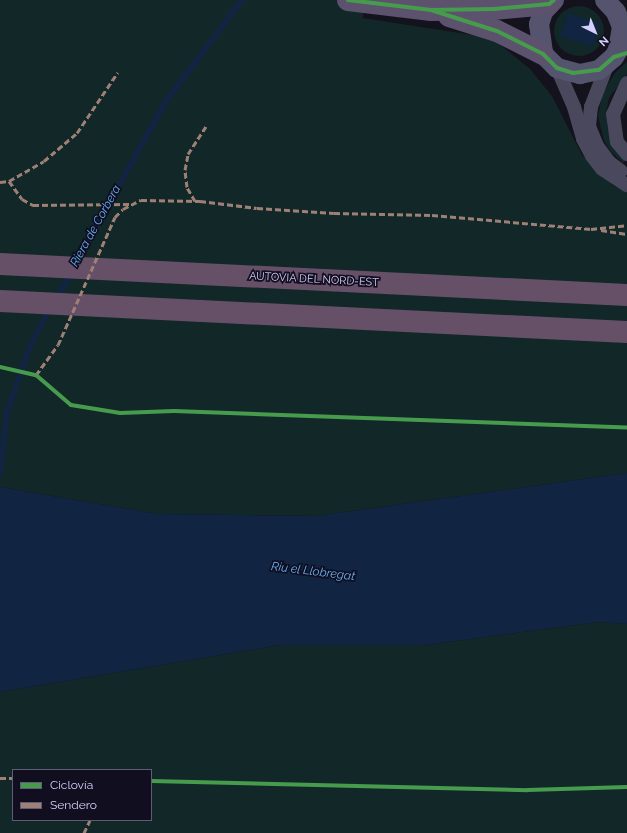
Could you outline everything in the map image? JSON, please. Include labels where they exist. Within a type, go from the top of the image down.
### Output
[{"type":"highway","name":"AUTOVIA DEL NORD-EST","points":[[0,264],[627,295]]},
{"type":"highway","points":[[0,302],[627,332]]},
{"type":"main road","points":[[348,0],[431,10],[494,9],[552,2]]},
{"type":"main road","points":[[550,61],[539,24],[552,2]]},
{"type":"main road","points":[[431,10],[497,31],[550,61],[580,74],[599,70],[616,58],[622,36],[622,27],[614,7]]},
{"type":"street","points":[[616,58],[591,106],[589,126],[597,146],[609,162],[627,174]]},
{"type":"street","points":[[550,61],[574,107],[583,139],[592,156],[602,169],[627,184]]},
{"type":"street","points":[[627,83],[613,114],[617,142],[627,154]]},
{"type":"green space","points":[[0,0],[365,0],[363,18],[492,38],[530,69],[552,96],[582,155],[614,186],[627,191],[627,473],[316,516],[158,514],[0,487]]},
{"type":"green space","points":[[574,6],[584,6],[597,13],[604,26],[604,36],[597,49],[584,56],[574,56],[565,52],[558,45],[554,36],[554,26],[558,17],[565,10]]},
{"type":"green space","points":[[627,62],[627,74],[609,98],[606,112],[608,131],[614,147],[625,161],[623,163],[611,152],[604,141],[598,116],[603,92],[615,73]]},
{"type":"green space","points":[[598,622],[627,624],[627,833],[0,833],[0,692],[280,645],[425,645]]},
{"type":"water","points":[[568,13],[600,24],[592,47],[560,36]]},
{"type":"water","name":"Riu el Llobregat","points":[[627,473],[627,624],[598,622],[425,645],[280,645],[0,692],[0,487],[158,514],[316,516]]},
{"type":"waterway","name":"Riera de Corbera","points":[[76,263],[166,101],[242,0]]},
{"type":"waterway","name":"Riera de Corbera","points":[[57,298],[71,273]]},
{"type":"waterway","name":"Riera de Corbera","points":[[0,474],[7,412],[31,344],[50,309]]},
{"type":"marked path","points":[[9,181],[44,161],[77,133],[118,72]]},
{"type":"marked path","points":[[195,201],[187,187],[185,170],[188,154],[206,126]]},
{"type":"marked path","points":[[0,182],[9,181],[22,199],[33,205],[131,204]]},
{"type":"marked path","points":[[36,375],[58,345],[115,217],[123,209],[141,200],[200,201],[257,208],[334,213],[432,215],[591,229],[627,225]]},
{"type":"marked path","points":[[601,230],[627,234]]},
{"type":"marked path","points":[[0,778],[12,778]]},
{"type":"marked path","points":[[84,833],[90,821]]},
{"type":"cycle path","points":[[348,0],[431,10],[494,9],[549,4],[554,0]]},
{"type":"cycle path","points":[[431,10],[497,31],[543,54],[557,68],[573,73],[599,70],[614,57],[627,53]]},
{"type":"cycle path","points":[[0,367],[36,375],[71,405],[120,413],[174,411],[627,428]]},
{"type":"cycle path","points":[[152,781],[528,790],[627,787]]}]
